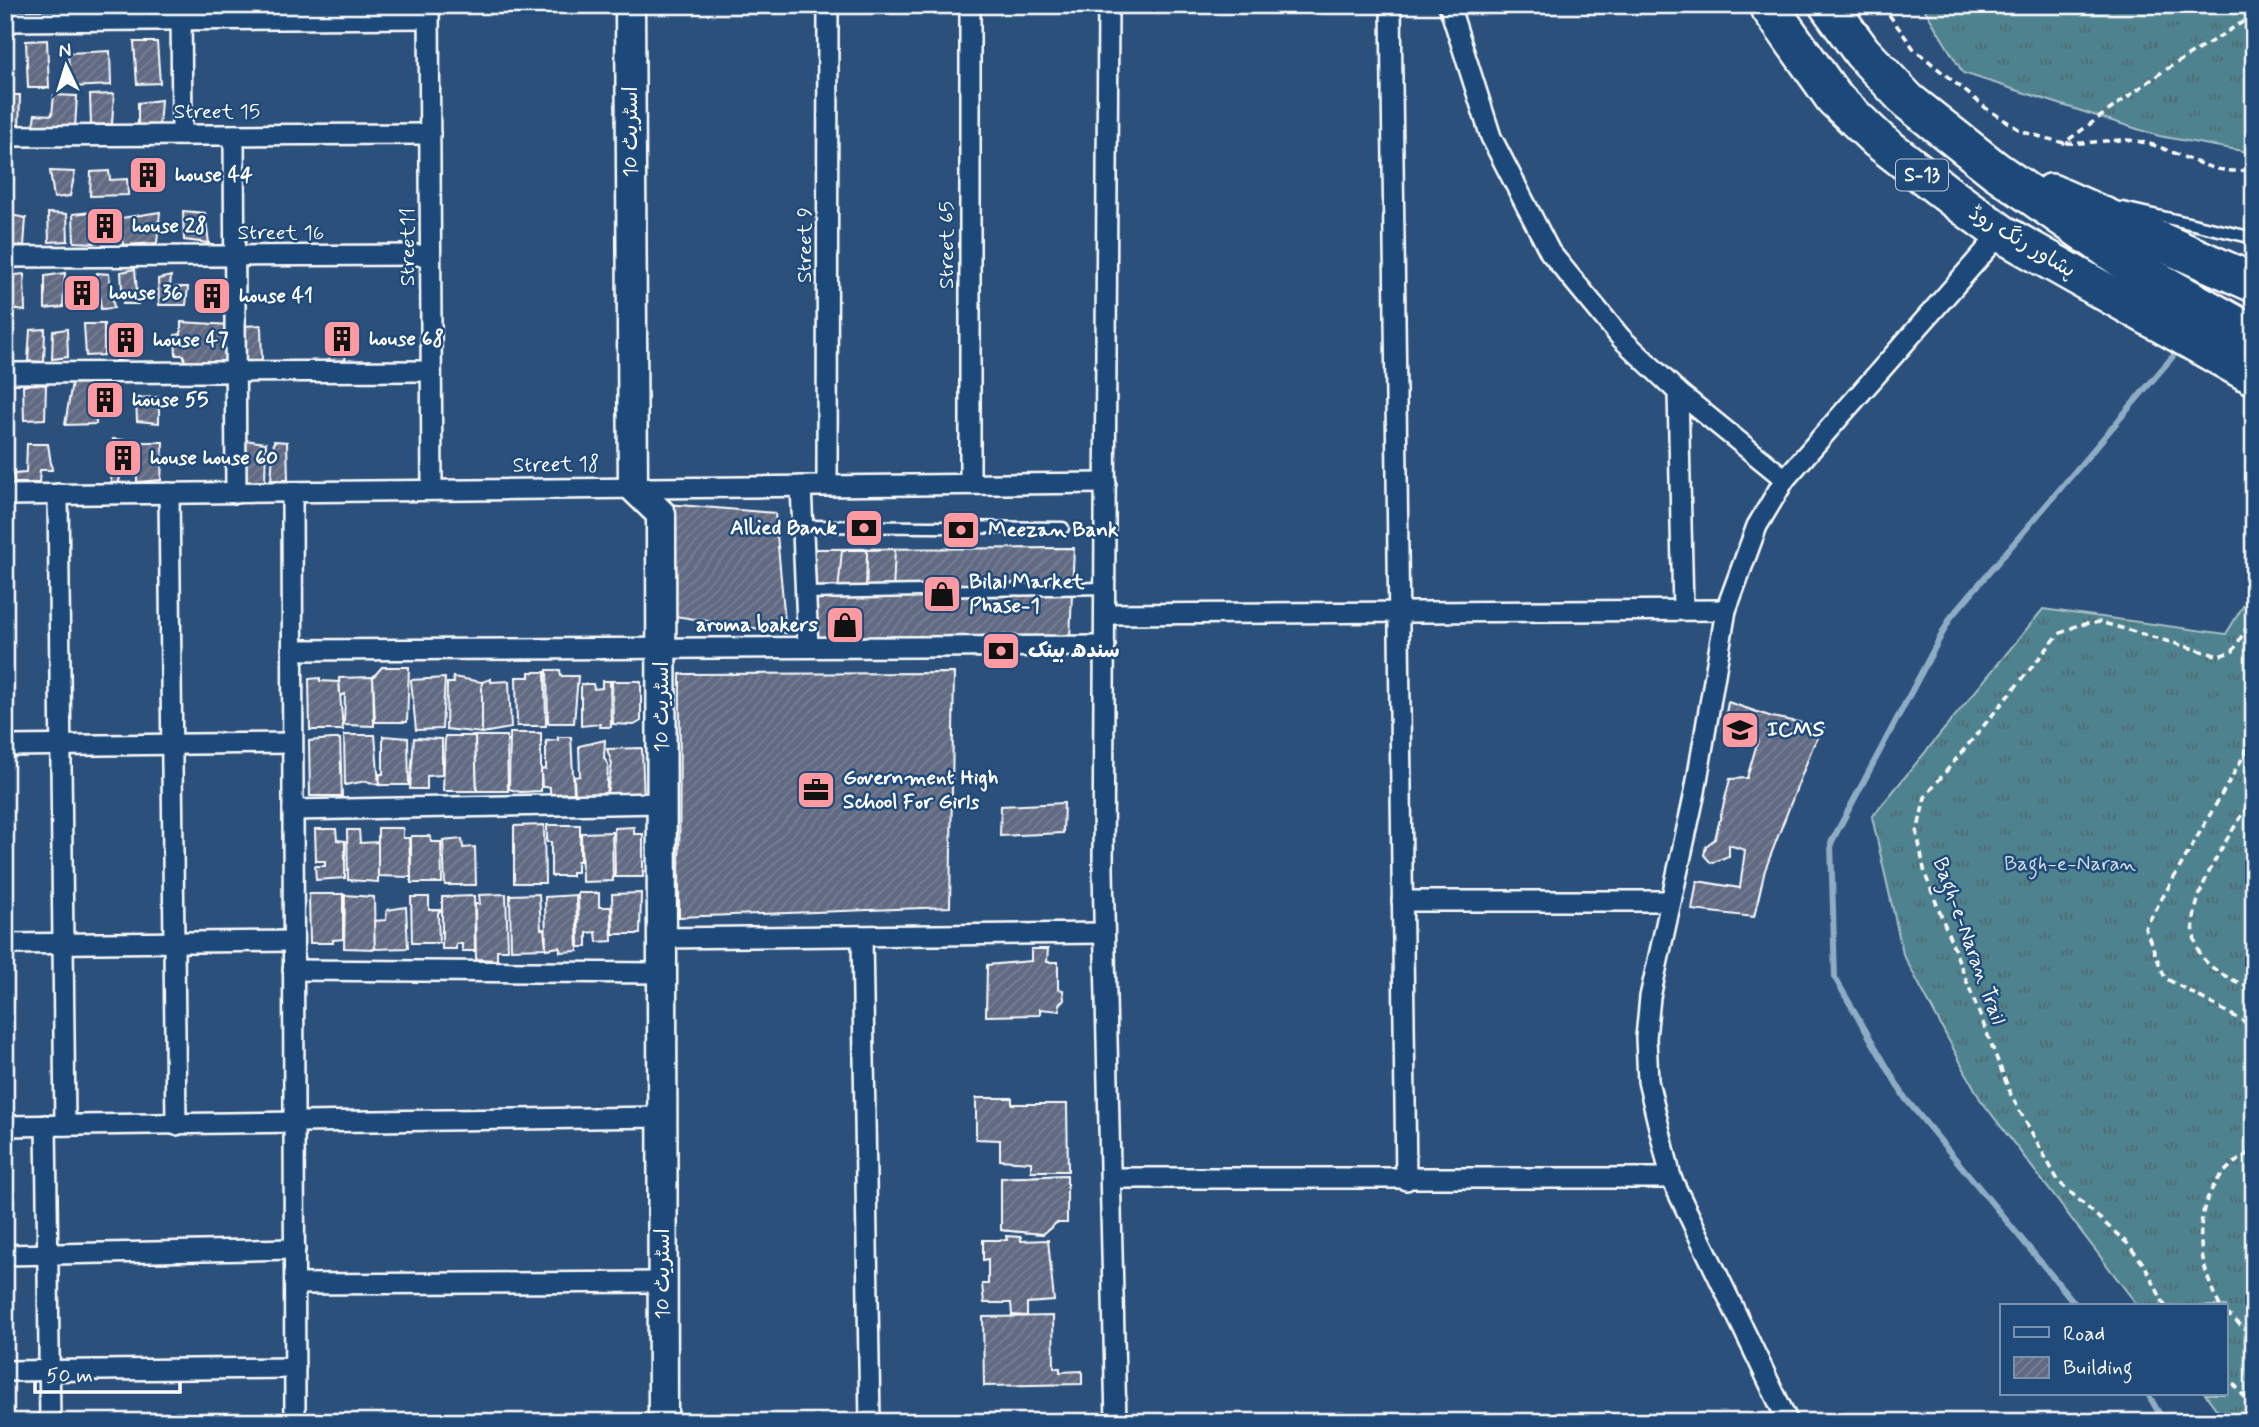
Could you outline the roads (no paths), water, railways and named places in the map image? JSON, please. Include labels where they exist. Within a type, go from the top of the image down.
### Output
[{"type":"highway","name":"پشاور رنگ روڈ","points":[[1768,5],[1834,98],[1878,139],[2001,233],[2135,268],[2254,335]]},
{"type":"highway","name":"پشاور رنگ روڈ","points":[[1828,5],[1862,52],[1908,101],[2135,268],[2254,376]]},
{"type":"highway","points":[[2135,268],[2254,283]]},
{"type":"street","name":"اسٹریٹ 10","points":[[630,5],[633,487],[662,514],[663,1422]]},
{"type":"street","name":"Street 9","points":[[828,5],[828,485]]},
{"type":"street","name":"Street 65","points":[[970,5],[970,484]]},
{"type":"street","points":[[1108,5],[1104,933],[1113,1178],[1116,1422]]},
{"type":"street","points":[[1391,5],[1406,1180]]},
{"type":"street","points":[[1448,5],[1490,137],[1550,252],[1621,338],[1678,392],[1785,479]]},
{"type":"street","points":[[5,21],[181,13],[429,12]]},
{"type":"street","name":"Street11","points":[[429,12],[432,489]]},
{"type":"street","points":[[181,13],[182,135]]},
{"type":"street","name":"Street 15","points":[[5,136],[430,134]]},
{"type":"street","points":[[234,135],[236,493]]},
{"type":"street","points":[[1788,1422],[1671,1178],[1653,1112],[1646,1038],[1650,997],[1695,792],[1726,610],[1756,526],[1785,479],[2001,233]]},
{"type":"street","name":"Street 16","points":[[5,257],[430,255]]},
{"type":"street","points":[[5,373],[431,371]]},
{"type":"street","points":[[1678,392],[1683,610]]},
{"type":"street","name":"Street 18","points":[[5,495],[1106,483]]},
{"type":"street","points":[[801,486],[808,647]]},
{"type":"street","points":[[292,493],[295,1422]]},
{"type":"street","points":[[50,1422],[48,1254],[63,943],[58,494]]},
{"type":"street","points":[[169,494],[176,1125]]},
{"type":"street","points":[[1106,614],[1726,610]]},
{"type":"street","points":[[292,650],[1105,646]]},
{"type":"street","points":[[5,747],[292,743]]},
{"type":"street","points":[[293,810],[662,803]]},
{"type":"street","points":[[1402,901],[1671,901]]},
{"type":"street","points":[[662,938],[1104,933]]},
{"type":"street","points":[[862,936],[870,1422]]},
{"type":"street","points":[[5,944],[293,941]]},
{"type":"street","points":[[293,970],[662,973]]},
{"type":"street","points":[[5,1126],[663,1117]]},
{"type":"street","points":[[1113,1178],[1671,1178]]},
{"type":"street","points":[[5,1255],[295,1249]]},
{"type":"street","points":[[295,1284],[663,1282]]},
{"type":"street","points":[[5,1371],[295,1368]]},
{"type":"lane","points":[[1834,5],[1900,85],[1996,164]]},
{"type":"lane","points":[[2045,181],[2098,201]]},
{"type":"lane","points":[[2111,205],[2254,238]]},
{"type":"lane","points":[[803,526],[1063,528]]},
{"type":"lane","points":[[805,593],[1106,588]]},
{"type":"waterway","points":[[2075,1304],[1905,1098],[1835,978],[1831,843],[1951,617],[2180,348]]},
{"type":"waterway","points":[[2149,1396],[2164,1422]]},
{"type":"place","name":"house 44","points":[[148,175]]},
{"type":"place","name":"house 28","points":[[105,226]]},
{"type":"place","name":"house 36","points":[[82,293]]},
{"type":"place","name":"house 41","points":[[212,296]]},
{"type":"place","name":"house 68","points":[[342,339]]},
{"type":"place","name":"house 47","points":[[126,340]]},
{"type":"place","name":"house 55","points":[[105,400]]},
{"type":"place","name":"house house 60","points":[[123,458]]},
{"type":"place","name":"Allied Bank","points":[[864,528]]},
{"type":"place","name":"Meezan Bank","points":[[961,530]]},
{"type":"place","name":"Bilal Market Phase-1","points":[[942,594]]},
{"type":"place","name":"aroma bakers","points":[[845,625]]},
{"type":"place","name":"سندھ بینک","points":[[1001,651]]},
{"type":"place","name":"ICMS","points":[[1740,730]]},
{"type":"place","name":"Government High School For Girls","points":[[816,790]]},
{"type":"park label","name":"Bagh-e-Naran","points":[[2070,864]]}]
